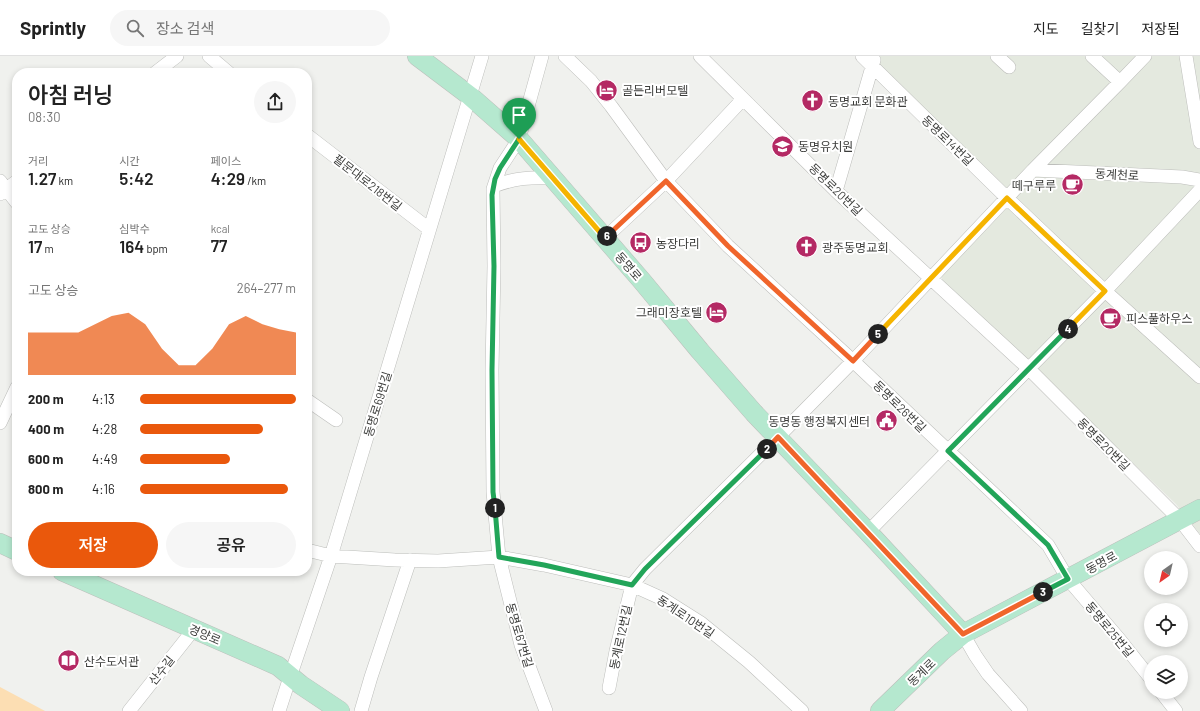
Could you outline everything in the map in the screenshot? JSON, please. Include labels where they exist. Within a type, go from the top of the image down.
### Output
[{"type":"street","points":[[161,68],[177,56]]},
{"type":"street","points":[[209,56],[223,68]]},
{"type":"street","name":"동명로","points":[[417,56],[470,96],[519,139],[754,413],[963,634],[1200,509]]},
{"type":"street","name":"동명로69번길","points":[[279,711],[331,556],[482,56]]},
{"type":"street","points":[[519,139],[542,56]]},
{"type":"street","name":"동명로26번길","points":[[565,56],[591,82],[611,106],[666,181],[728,246],[853,361],[1048,545],[1068,579]]},
{"type":"street","name":"동명로20번길","points":[[700,56],[836,191],[1029,369],[1180,520]]},
{"type":"street","name":"동명로14번길","points":[[862,56],[874,61],[1007,198],[1105,291],[1200,377]]},
{"type":"street","points":[[997,56],[1009,67]]},
{"type":"street","points":[[1092,56],[1120,82]]},
{"type":"street","points":[[632,585],[645,569],[853,361],[1033,170],[1145,56]]},
{"type":"street","points":[[1186,56],[1200,142]]},
{"type":"street","points":[[836,191],[874,61]]},
{"type":"street","points":[[605,238],[666,181],[743,100]]},
{"type":"street","name":"필문대로218번길","points":[[312,139],[429,229]]},
{"type":"street","name":"동명로67번길","points":[[519,139],[500,168],[494,186],[492,202],[494,266],[492,370],[493,492],[499,557],[521,645],[546,711]]},
{"type":"street","name":"동계천로","points":[[1033,170],[1182,177],[1200,180]]},
{"type":"street","points":[[494,186],[505,181],[520,178],[554,178]]},
{"type":"street","points":[[12,183],[2,188],[12,198]]},
{"type":"street","points":[[868,532],[1105,291],[1200,190]]},
{"type":"street","points":[[0,423],[12,399]]},
{"type":"street","points":[[312,403],[336,420]]},
{"type":"street","points":[[1180,520],[1200,546]]},
{"type":"street","points":[[0,543],[12,549]]},
{"type":"street","points":[[312,551],[331,556],[395,560],[438,561],[499,557]]},
{"type":"street","name":"동계로10번길","points":[[499,557],[544,565],[632,585],[663,599],[701,623],[749,662],[802,711]]},
{"type":"street","points":[[361,711],[410,560]]},
{"type":"street","name":"경양로","points":[[73,576],[278,666],[290,677],[340,711]]},
{"type":"street","name":"동명로25번길","points":[[1068,579],[1144,670]]},
{"type":"street","name":"동계로12번길","points":[[609,688],[632,585]]},
{"type":"street","name":"산수길","points":[[129,711],[194,629]]},
{"type":"street","points":[[963,634],[988,674],[1021,711]]},
{"type":"street","name":"동계로","points":[[880,711],[942,651],[963,634]]},
{"type":"street","points":[[1167,699],[1176,711]]},
{"type":"shaded area","points":[[869,56],[1200,56],[1200,534],[1176,504],[943,282],[941,276],[1016,197]]},
{"type":"shaded area","points":[[0,687],[45,711],[0,711]]},
{"type":"place","name":"골든리버모텔","points":[[606,90]]},
{"type":"place","name":"동명교회 문화관","points":[[813,101]]},
{"type":"place","name":"동명유치원","points":[[783,146]]},
{"type":"place","name":"떼구루루","points":[[1072,185]]},
{"type":"place","name":"농장다리","points":[[640,243]]},
{"type":"place","name":"광주동명교회","points":[[807,247]]},
{"type":"place","name":"그래미장호텔","points":[[717,312]]},
{"type":"place","name":"피스풀하우스","points":[[1111,318]]},
{"type":"place","name":"동명동 행정복지센터","points":[[886,421]]},
{"type":"place","name":"산수도서관","points":[[68,661]]},
{"type":"route","points":[[519,139],[605,238],[666,181],[728,246],[853,361],[1007,198],[1105,291],[948,451],[1048,545],[1068,579],[963,634],[778,437],[645,569],[632,585],[544,565],[499,557],[493,492],[492,370],[494,266],[492,195],[495,179],[500,168],[519,139]]}]
